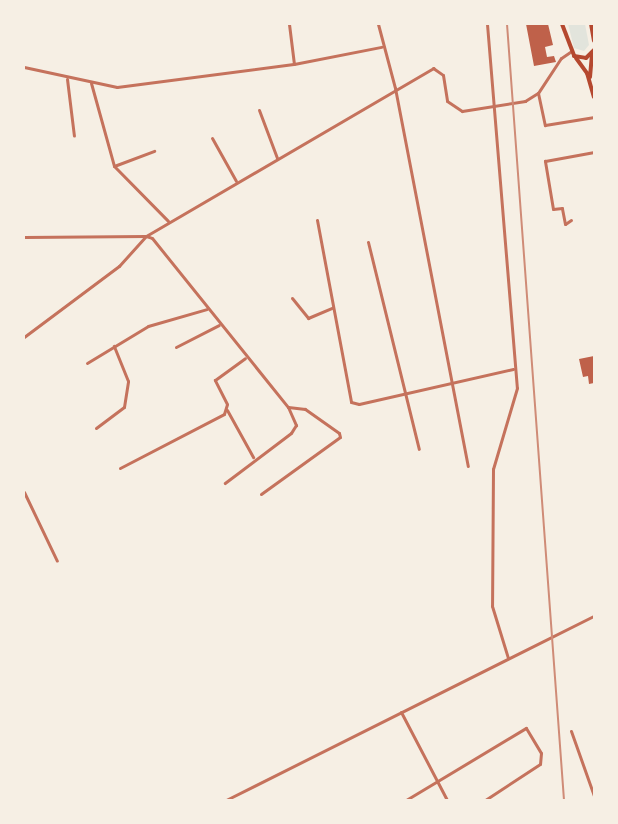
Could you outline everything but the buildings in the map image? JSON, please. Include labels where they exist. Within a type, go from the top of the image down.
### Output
[{"type":"main road","points":[[562,24],[570,52],[575,57],[591,84],[594,97]]},
{"type":"main road","points":[[590,24],[594,41]]},
{"type":"main road","points":[[575,57],[586,58],[594,51]]},
{"type":"main road","points":[[591,84],[594,51]]},
{"type":"street","points":[[289,24],[294,64]]},
{"type":"street","points":[[378,24],[381,47],[395,88],[468,466]]},
{"type":"street","points":[[487,24],[516,398],[496,454],[492,504],[492,606],[508,658]]},
{"type":"street","points":[[24,67],[91,83],[134,86],[294,64],[381,47]]},
{"type":"street","points":[[24,337],[119,266],[146,236],[157,227],[395,88],[433,68],[443,75],[447,101],[454,108],[473,110],[493,104],[525,101],[538,93],[561,58],[570,52]]},
{"type":"street","points":[[67,78],[74,136]]},
{"type":"street","points":[[91,83],[114,166],[168,221]]},
{"type":"street","points":[[538,93],[545,125],[594,117]]},
{"type":"street","points":[[259,110],[277,158]]},
{"type":"street","points":[[212,138],[236,180]]},
{"type":"street","points":[[114,166],[154,151]]},
{"type":"street","points":[[571,220],[565,224],[562,208],[553,209],[544,161],[594,152]]},
{"type":"street","points":[[317,220],[350,402],[359,404],[405,392],[451,384],[513,369]]},
{"type":"street","points":[[24,237],[146,236],[152,238],[200,294],[207,309],[219,325],[288,407],[295,430],[225,483]]},
{"type":"street","points":[[368,242],[419,449]]},
{"type":"street","points":[[292,298],[308,318],[332,308]]},
{"type":"street","points":[[87,363],[114,346],[167,318],[207,309]]},
{"type":"street","points":[[176,346],[219,325]]},
{"type":"street","points":[[96,428],[124,407],[128,381],[114,346]]},
{"type":"street","points":[[246,358],[215,380],[227,410],[253,457]]},
{"type":"street","points":[[260,494],[340,437],[339,432],[305,409],[288,407]]},
{"type":"street","points":[[120,468],[220,417],[227,410]]},
{"type":"street","points":[[24,492],[57,561]]},
{"type":"street","points":[[226,800],[594,616]]},
{"type":"street","points":[[401,712],[436,782],[447,800]]},
{"type":"street","points":[[406,800],[526,728],[541,753],[540,764],[485,800]]},
{"type":"street","points":[[571,731],[594,796]]},
{"type":"shaded area","points":[[568,24],[585,24],[589,45],[584,51],[574,48]]},
{"type":"railway","points":[[507,24],[564,800]]}]
